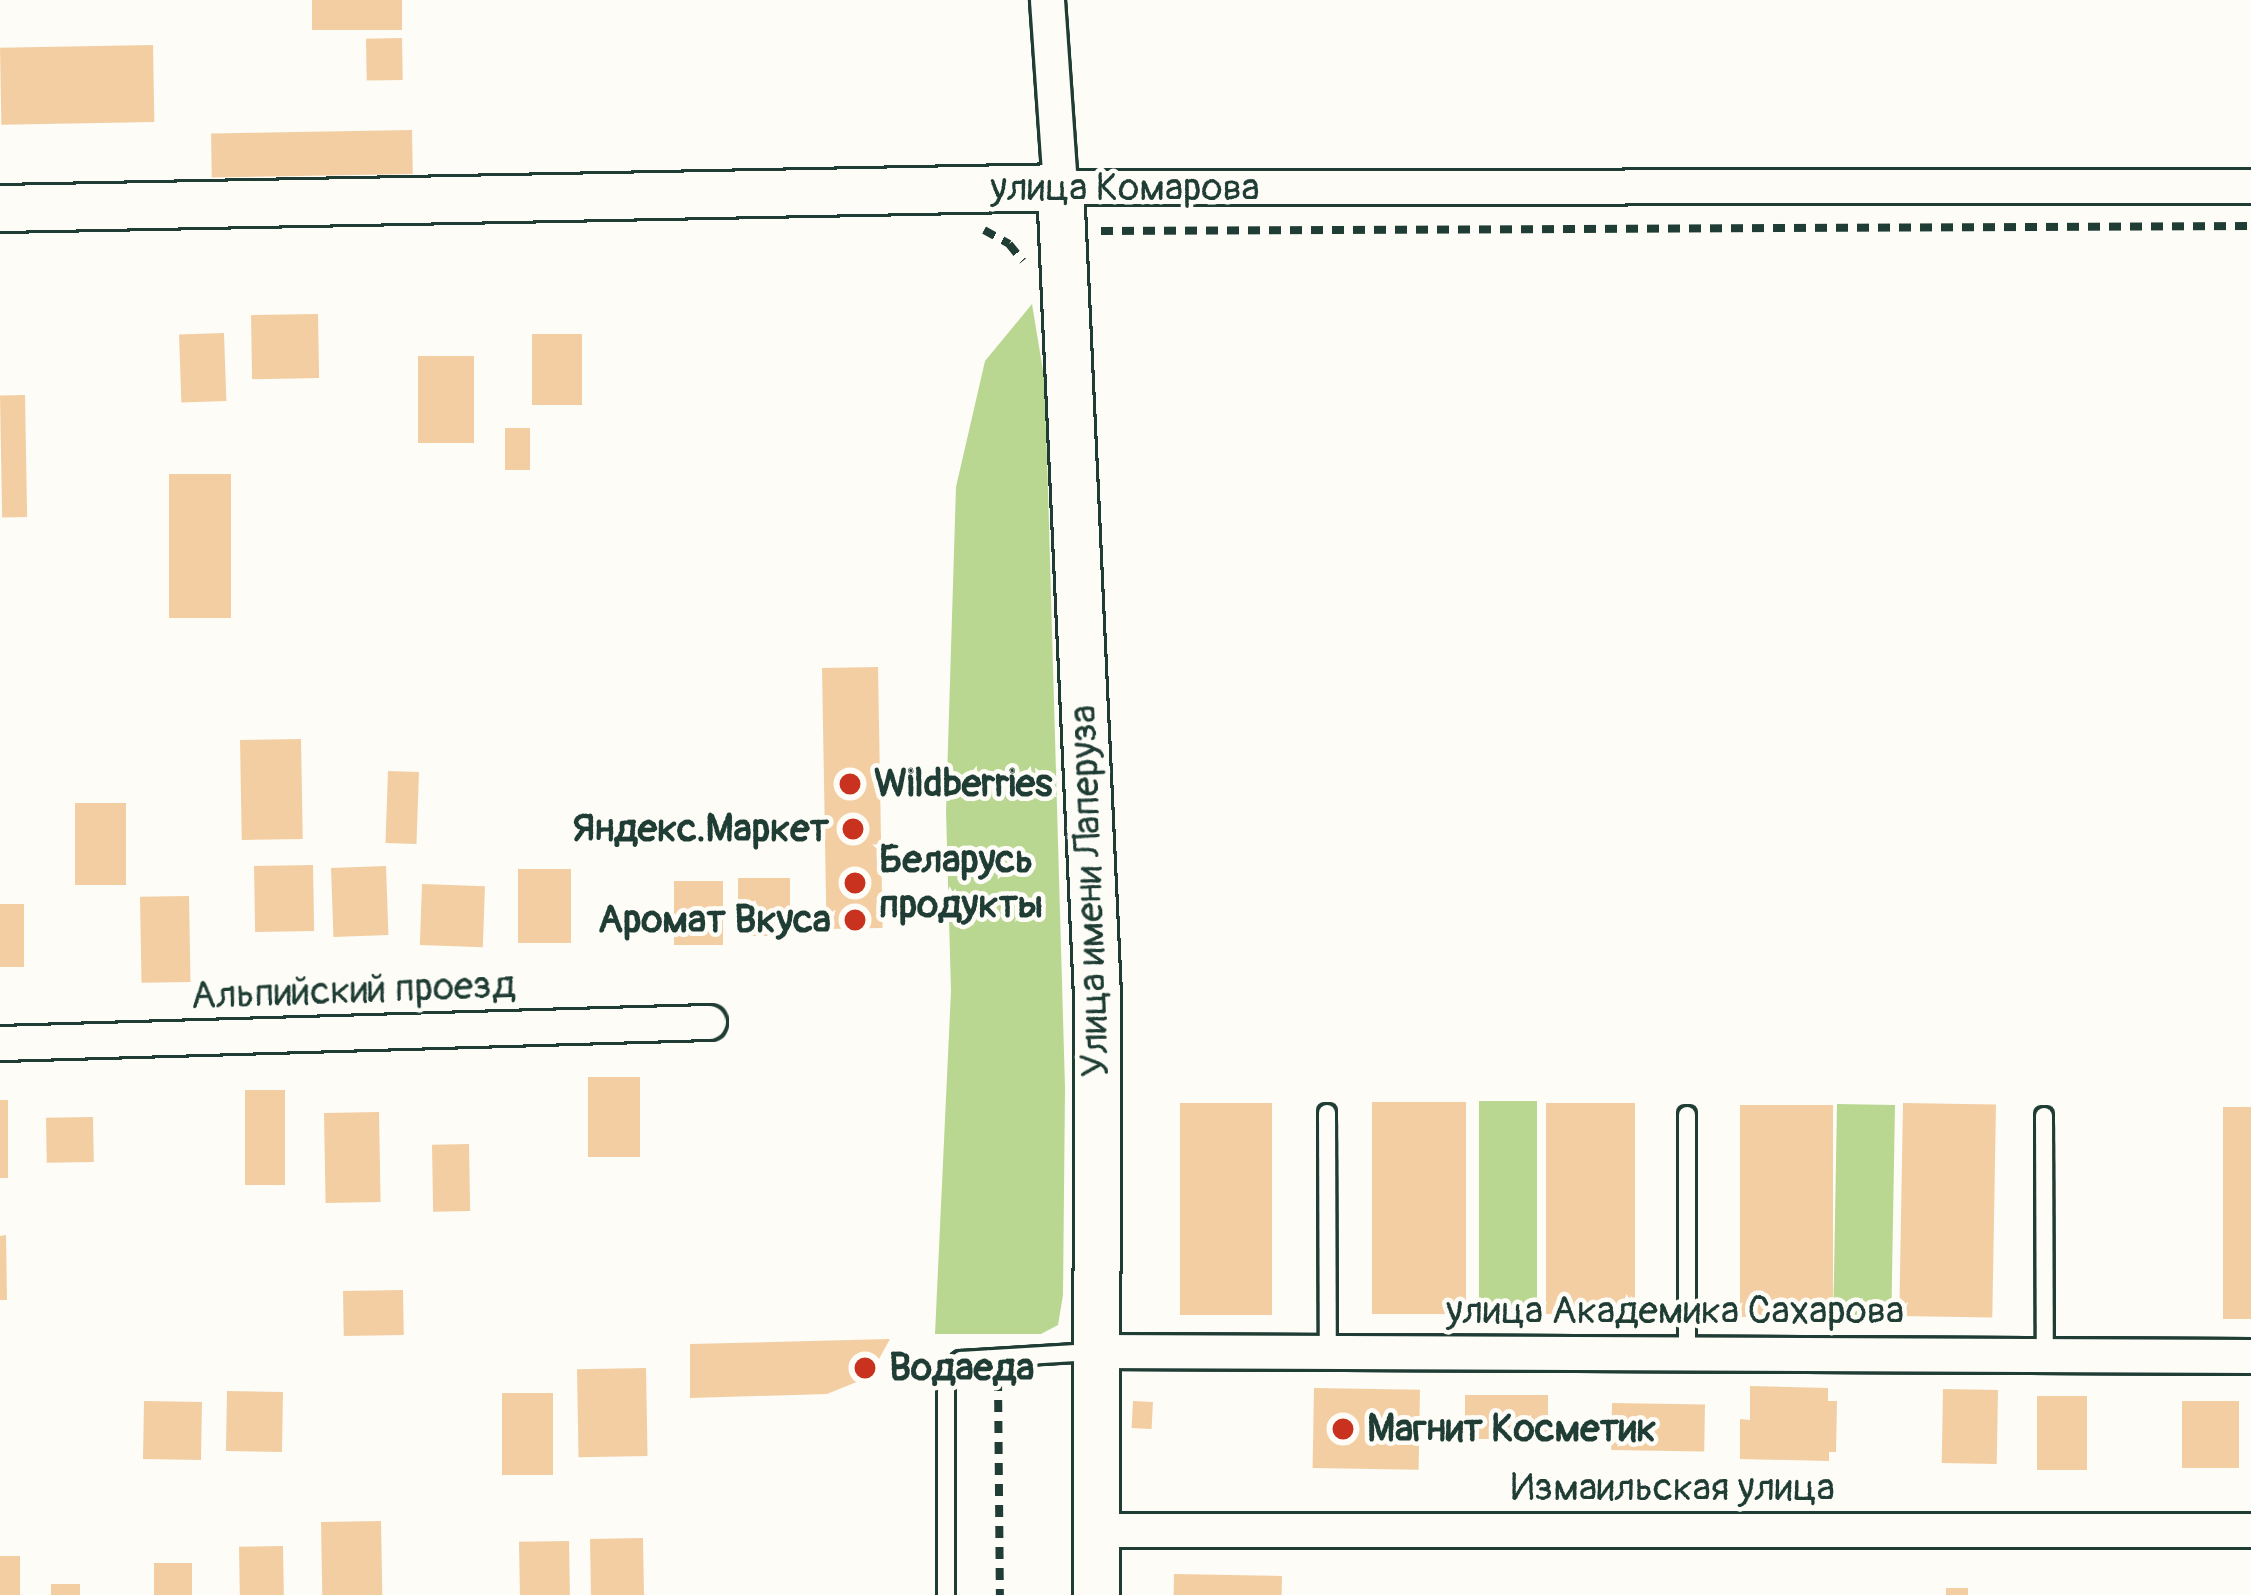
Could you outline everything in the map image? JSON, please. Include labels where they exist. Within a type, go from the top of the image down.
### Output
[{"type":"street","points":[[1047,0],[1060,188]]},
{"type":"street","name":"улица Комарова","points":[[0,208],[1060,188],[2251,186]]},
{"type":"street","name":"Улица имени Лаперуза","points":[[1060,188],[1049,279],[1097,997],[1096,1595]]},
{"type":"street","name":"Альпийский проезд","points":[[0,1043],[709,1022]]},
{"type":"street","name":"улица Академика Сахарова","points":[[1098,1351],[2251,1356]]},
{"type":"street","name":"Измаильская улица","points":[[1096,1530],[2251,1530]]},
{"type":"lane","points":[[1328,1113],[1328,1352]]},
{"type":"lane","points":[[1687,1115],[1687,1354]]},
{"type":"lane","points":[[2044,1116],[2045,1355]]},
{"type":"lane","points":[[946,1595],[946,1371],[961,1360],[1098,1351]]},
{"type":"path","points":[[966,225],[1009,244],[1049,279],[1081,242],[1101,231],[1128,228],[2251,226]]},
{"type":"path","points":[[998,1378],[1000,1595]]},
{"type":"green space","points":[[1032,304],[1044,377],[1047,456],[1065,1088],[1063,1295],[1058,1325],[1041,1334],[935,1334],[951,991],[946,811],[956,487],[985,361]]},
{"type":"green space","points":[[1479,1101],[1537,1101],[1537,1312],[1479,1312]]},
{"type":"green space","points":[[1837,1104],[1895,1105],[1891,1317],[1833,1316]]},
{"type":"building","points":[[312,0],[402,0],[402,30],[312,30]]},
{"type":"building","points":[[402,38],[403,80],[367,81],[366,39]]},
{"type":"building","points":[[153,45],[154,122],[1,125],[0,48]]},
{"type":"building","points":[[412,130],[413,174],[212,178],[211,134]]},
{"type":"building","points":[[318,314],[319,378],[252,379],[251,315]]},
{"type":"building","points":[[224,333],[226,401],[181,403],[179,335]]},
{"type":"building","points":[[532,334],[582,334],[582,405],[532,405]]},
{"type":"building","points":[[418,356],[474,356],[474,443],[418,443]]},
{"type":"building","points":[[0,395],[25,395],[27,517],[2,517]]},
{"type":"building","points":[[505,428],[530,428],[530,470],[505,470]]},
{"type":"building","points":[[169,474],[231,474],[231,618],[169,618]]},
{"type":"building","points":[[878,667],[883,928],[827,929],[822,668]]},
{"type":"building","points":[[301,739],[303,839],[242,840],[240,740]]},
{"type":"building","points":[[388,771],[419,772],[416,844],[385,843]]},
{"type":"building","points":[[75,803],[126,803],[126,885],[75,885]]},
{"type":"building","points":[[313,865],[314,931],[255,932],[254,866]]},
{"type":"building","points":[[386,866],[388,935],[333,937],[331,868]]},
{"type":"building","points":[[518,869],[571,869],[571,943],[518,943]]},
{"type":"building","points":[[738,878],[790,878],[790,936],[738,936]]},
{"type":"building","points":[[674,881],[723,881],[723,945],[674,945]]},
{"type":"building","points":[[422,884],[485,886],[483,947],[420,945]]},
{"type":"building","points":[[189,896],[191,982],[142,983],[140,897]]},
{"type":"building","points":[[0,904],[24,904],[24,967],[0,967]]},
{"type":"building","points":[[588,1077],[640,1077],[640,1157],[588,1157]]},
{"type":"building","points":[[245,1090],[285,1090],[285,1185],[245,1185]]},
{"type":"building","points":[[0,1100],[8,1100],[8,1178],[0,1178]]},
{"type":"building","points":[[1372,1102],[1466,1102],[1466,1314],[1372,1314]]},
{"type":"building","points":[[1180,1103],[1272,1103],[1272,1315],[1180,1315]]},
{"type":"building","points":[[1546,1103],[1635,1103],[1635,1314],[1546,1314]]},
{"type":"building","points":[[1903,1103],[1996,1105],[1992,1318],[1899,1316]]},
{"type":"building","points":[[1740,1105],[1833,1105],[1833,1317],[1740,1317]]},
{"type":"building","points":[[2223,1107],[2251,1107],[2251,1319],[2223,1319]]},
{"type":"building","points":[[379,1112],[381,1202],[326,1203],[324,1113]]},
{"type":"building","points":[[93,1117],[94,1162],[47,1163],[46,1118]]},
{"type":"building","points":[[469,1144],[470,1211],[433,1212],[432,1145]]},
{"type":"building","points":[[6,1235],[7,1300],[0,1300],[0,1236]]},
{"type":"building","points":[[403,1290],[404,1335],[344,1336],[343,1291]]},
{"type":"building","points":[[890,1339],[869,1377],[827,1394],[690,1398],[690,1344]]},
{"type":"building","points":[[646,1368],[648,1456],[579,1457],[577,1369]]},
{"type":"building","points":[[1750,1386],[1828,1388],[1828,1401],[1837,1401],[1836,1452],[1829,1452],[1829,1461],[1740,1459],[1740,1419],[1750,1420]]},
{"type":"building","points":[[1314,1388],[1420,1390],[1419,1470],[1313,1468]]},
{"type":"building","points":[[1943,1389],[1998,1390],[1997,1464],[1942,1463]]},
{"type":"building","points":[[227,1391],[283,1392],[282,1452],[226,1451]]},
{"type":"building","points":[[502,1393],[553,1393],[553,1475],[502,1475]]},
{"type":"building","points":[[1465,1395],[1548,1395],[1548,1439],[1465,1439]]},
{"type":"building","points":[[2037,1396],[2087,1396],[2087,1470],[2037,1470]]},
{"type":"building","points":[[144,1401],[202,1402],[201,1460],[143,1459]]},
{"type":"building","points":[[1133,1401],[1153,1402],[1152,1429],[1132,1428]]},
{"type":"building","points":[[2182,1401],[2239,1401],[2239,1468],[2182,1468]]},
{"type":"building","points":[[1612,1403],[1705,1405],[1704,1452],[1611,1450]]},
{"type":"building","points":[[381,1521],[382,1595],[322,1595],[321,1522]]},
{"type":"building","points":[[643,1538],[644,1595],[591,1595],[590,1539]]},
{"type":"building","points":[[569,1541],[570,1595],[520,1595],[519,1542]]},
{"type":"building","points":[[283,1546],[284,1595],[240,1595],[239,1547]]},
{"type":"building","points":[[0,1556],[20,1556],[20,1595],[0,1595]]},
{"type":"building","points":[[154,1563],[192,1563],[192,1595],[154,1595]]},
{"type":"building","points":[[1174,1574],[1282,1576],[1282,1595],[1174,1595]]},
{"type":"building","points":[[51,1584],[80,1584],[80,1595],[51,1595]]},
{"type":"building","points":[[1946,1588],[1968,1588],[1968,1595],[1946,1595]]},
{"type":"place","name":"Wildberries","points":[[850,784]]},
{"type":"place","name":"Яндекс.Маркет","points":[[853,829]]},
{"type":"place","name":"Беларусь продукты","points":[[855,883]]},
{"type":"place","name":"Аромат Вкуса","points":[[855,920]]},
{"type":"place","name":"Водаеда","points":[[865,1368]]},
{"type":"place","name":"Магнит Косметик","points":[[1343,1429]]}]
